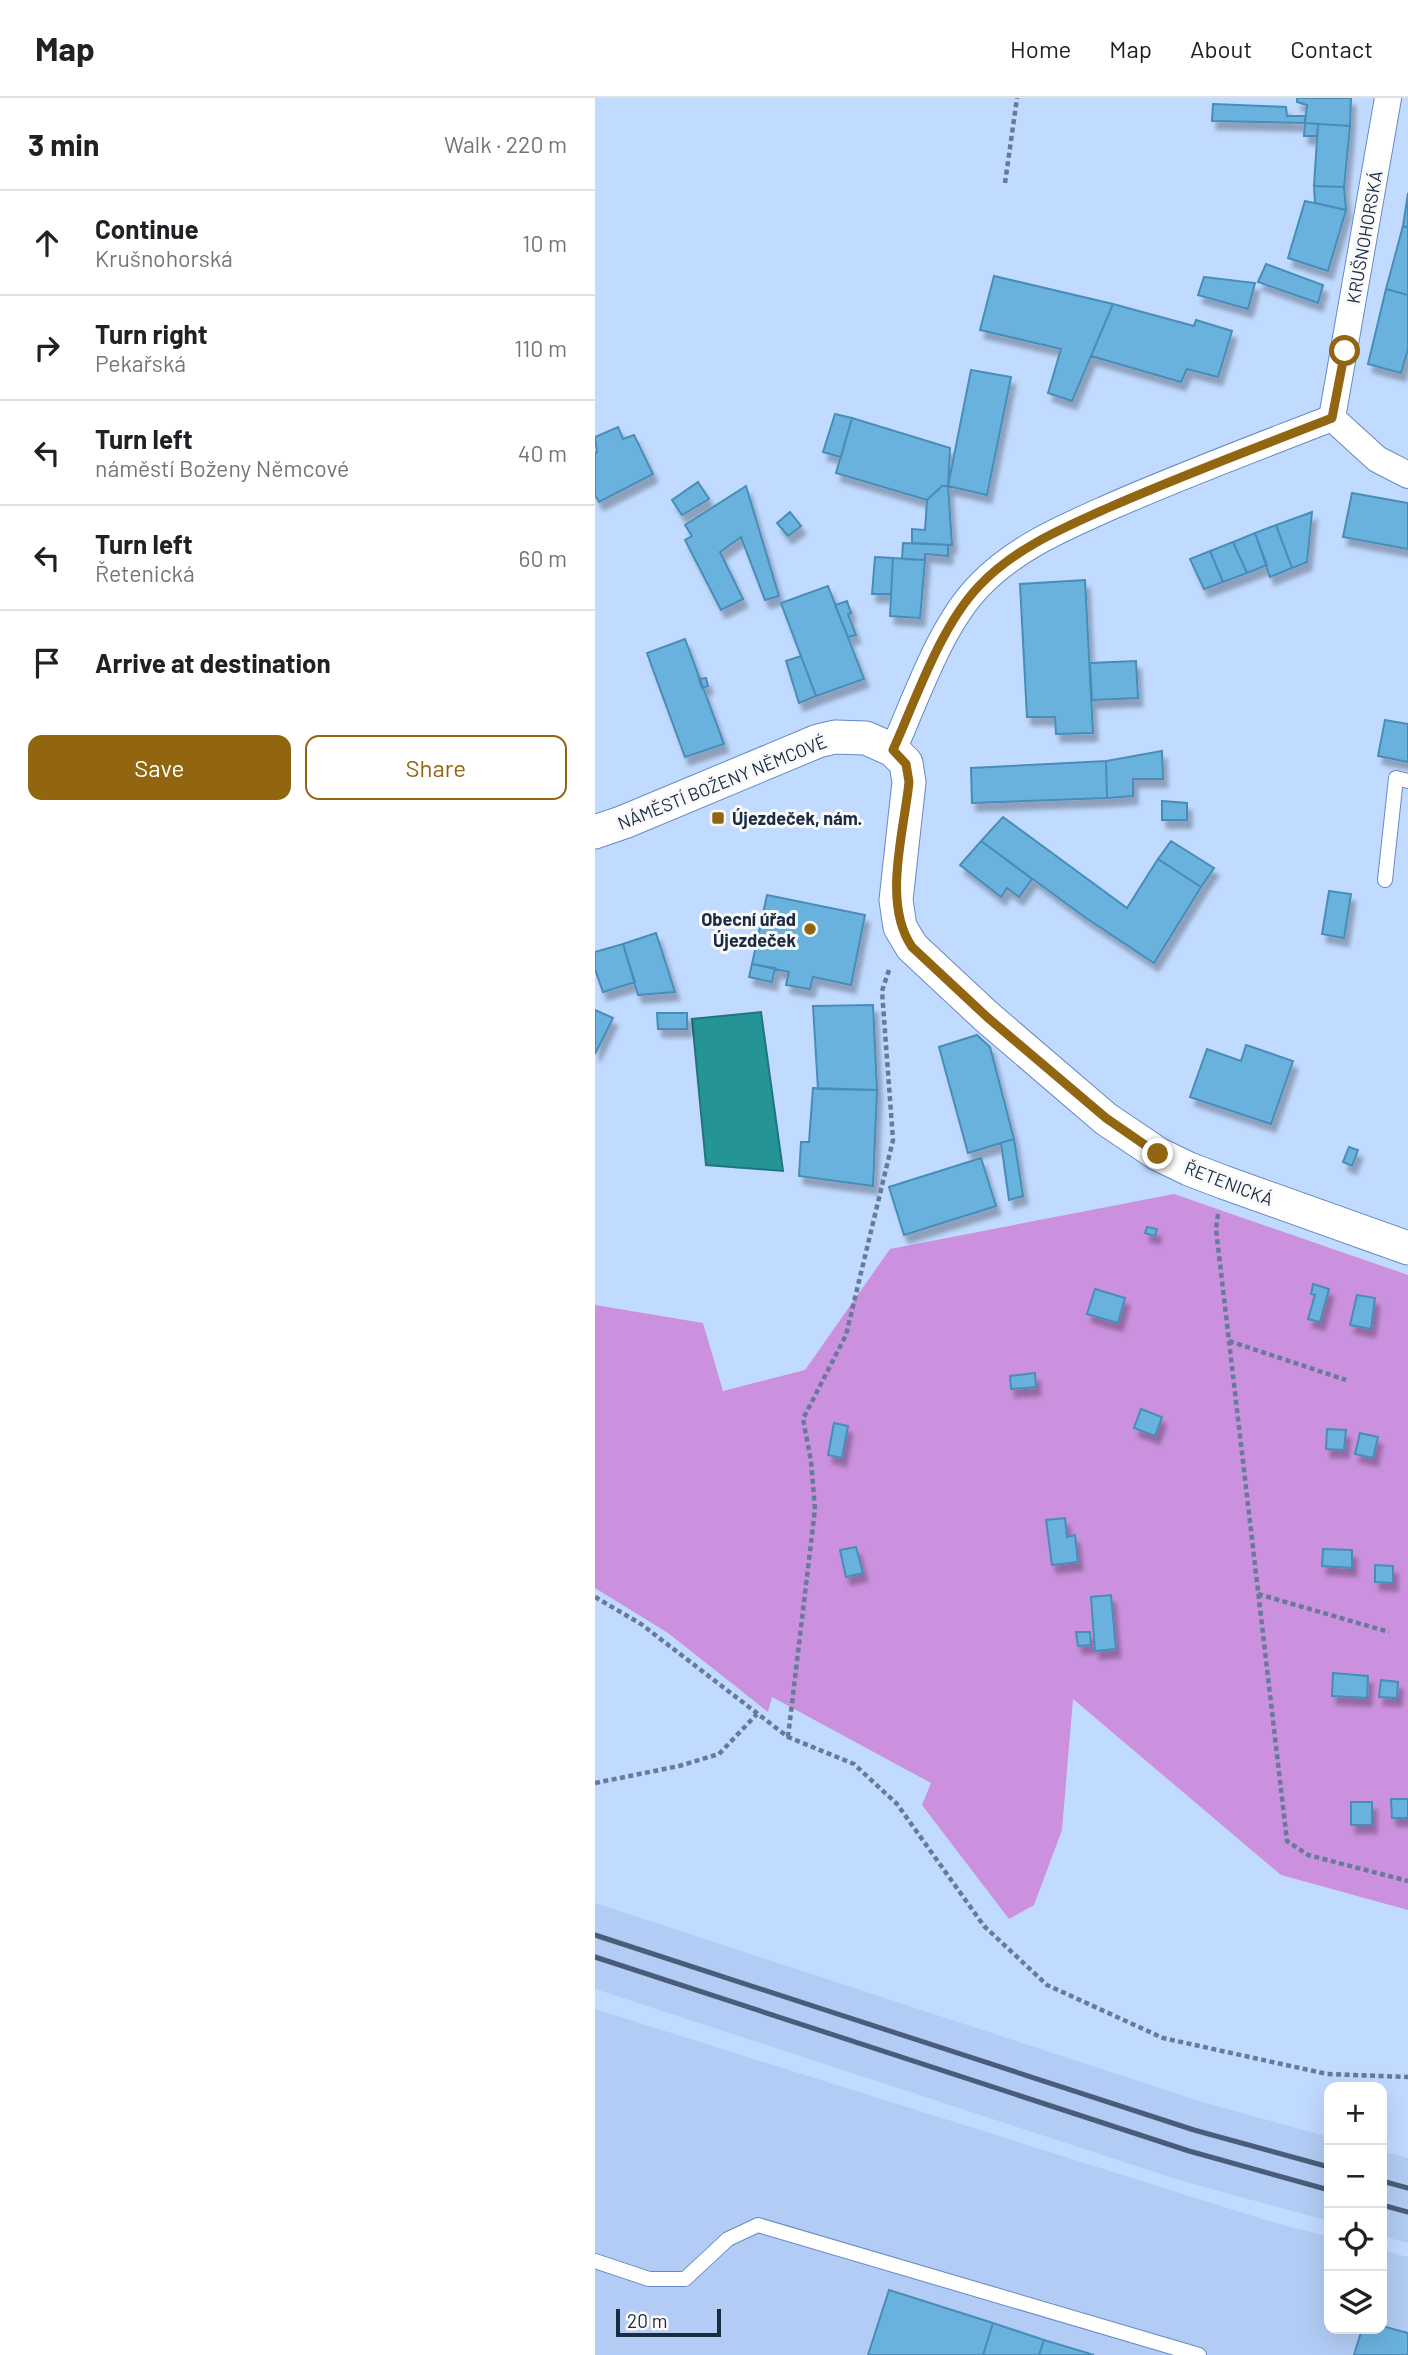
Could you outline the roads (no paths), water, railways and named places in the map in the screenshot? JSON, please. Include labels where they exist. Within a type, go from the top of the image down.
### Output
[{"type":"street","name":"KRUŠNOHORSKÁ","points":[[1332,418],[1388,98]]},
{"type":"street","points":[[893,750],[946,633],[978,586],[1001,565],[1035,543],[1145,491],[1332,418],[1377,459],[1408,475]]},
{"type":"street","name":"NÁMĚSTÍ BOŽENY NĚMCOVÉ","points":[[595,832],[818,741],[835,737],[866,738],[893,750]]},
{"type":"street","name":"ŘETENICKÁ","points":[[893,750],[906,764],[909,772],[896,900],[900,927],[912,947],[987,1017],[1106,1118],[1158,1154],[1223,1182],[1408,1248]]},
{"type":"lane","points":[[1385,880],[1396,778],[1408,781]]},
{"type":"lane","points":[[595,2261],[649,2279],[685,2279],[728,2239],[758,2224],[1199,2355]]},
{"type":"railway","points":[[595,1935],[1194,2130],[1324,2166]]},
{"type":"railway","points":[[595,1957],[1189,2151],[1324,2189]]},
{"type":"railway","points":[[1387,2182],[1408,2188]]},
{"type":"railway","points":[[1387,2206],[1408,2212]]},
{"type":"place","name":"Újezdeček, nám.","points":[[718,818]]},
{"type":"place","name":"Obecní úřad Újezdeček","points":[[810,929]]}]
